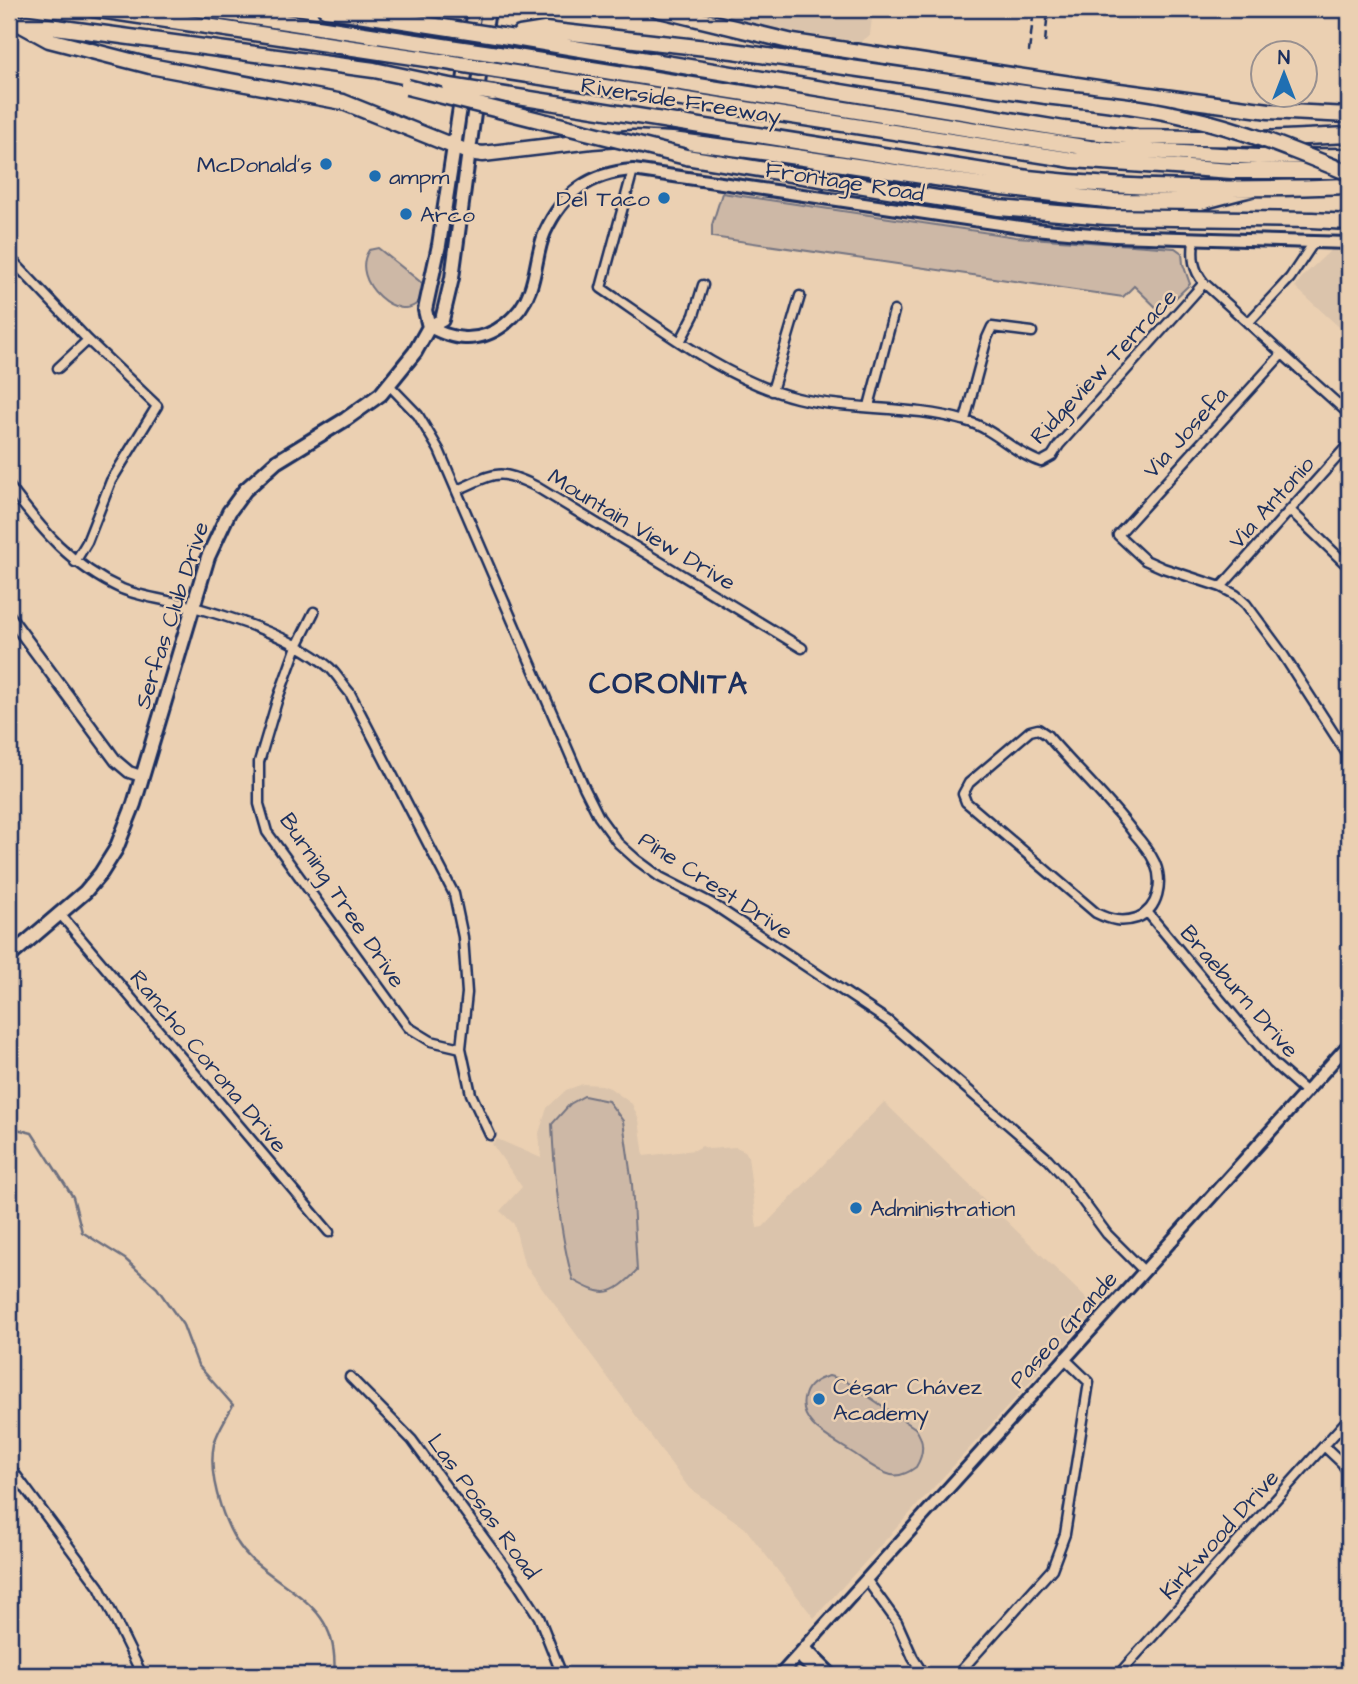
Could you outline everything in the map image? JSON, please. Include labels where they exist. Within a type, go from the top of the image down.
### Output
[{"type":"highway","points":[[93,9],[1073,160],[1232,171],[1349,172]]},
{"type":"highway","points":[[200,9],[1090,148],[1230,156],[1349,156]]},
{"type":"highway","name":"Riverside Freeway","points":[[325,9],[505,36],[1064,129],[1137,137],[1260,139],[1349,135]]},
{"type":"highway","points":[[656,9],[821,46],[1269,111],[1349,115]]},
{"type":"highway","points":[[12,21],[49,40],[150,66],[343,102],[468,152],[483,154],[632,138],[672,140],[1002,188],[1114,201],[1202,202],[1251,189]]},
{"type":"highway","name":"Riverside Freeway","points":[[12,21],[374,70],[450,86],[1028,178],[1106,187],[1251,189],[1349,186]]},
{"type":"highway","points":[[505,36],[545,30],[733,51],[1156,110],[1272,142],[1349,172]]},
{"type":"highway","points":[[374,70],[407,87],[685,157],[999,208],[1106,217],[1349,222]]},
{"type":"main road","points":[[429,327],[425,310],[439,245],[475,9]]},
{"type":"main road","name":"Serfas Club Drive","points":[[9,957],[60,914],[101,873],[116,849],[130,813],[216,535],[245,490],[276,462],[346,419],[390,385],[415,352],[429,327],[442,320],[452,278],[488,9]]},
{"type":"main road","name":"Frontage Road","points":[[429,327],[467,338],[486,335],[504,325],[521,309],[530,291],[544,234],[571,194],[591,179],[633,170],[1034,229],[1194,240],[1349,243]]},
{"type":"main road","name":"Paseo Grande","points":[[780,1675],[1349,1044]]},
{"type":"main road","points":[[819,1675],[803,1660],[802,1652],[810,1653],[832,1675]]},
{"type":"street","name":"Ridgeview Terrace","points":[[633,170],[601,288],[725,369],[772,391],[799,398],[939,414],[965,420],[979,425],[1041,462],[1052,456],[1204,283]]},
{"type":"street","points":[[1194,240],[1193,262],[1204,283],[1349,414]]},
{"type":"street","points":[[1248,323],[1290,278],[1314,242]]},
{"type":"street","points":[[9,257],[88,340],[157,406],[111,481],[87,542],[75,562]]},
{"type":"street","points":[[9,272],[16,264]]},
{"type":"street","points":[[681,340],[694,316],[703,285]]},
{"type":"street","points":[[772,391],[800,296]]},
{"type":"street","points":[[869,406],[894,311]]},
{"type":"street","points":[[965,420],[992,327],[1032,332]]},
{"type":"street","points":[[58,368],[88,340]]},
{"type":"street","name":"Via Josefa","points":[[1220,587],[1145,560],[1118,535],[1282,354]]},
{"type":"street","name":"Pine Crest Drive","points":[[390,385],[429,431],[457,490],[584,787],[599,817],[618,843],[660,877],[711,903],[888,1021],[1048,1159],[1116,1244],[1144,1271]]},
{"type":"street","name":"Via Antonio","points":[[1220,587],[1349,444]]},
{"type":"street","name":"Mountain View Drive","points":[[457,490],[494,474],[510,474],[535,485],[802,648]]},
{"type":"street","points":[[9,486],[40,527],[75,562],[123,589],[193,607],[261,630],[297,646],[331,669],[350,693],[454,894],[463,937],[467,993],[461,1048],[471,1094],[489,1135]]},
{"type":"street","points":[[1290,510],[1349,567]]},
{"type":"street","points":[[1220,587],[1236,595],[1255,613],[1349,757]]},
{"type":"street","name":"Burning Tree Drive","points":[[314,612],[297,646],[258,762],[259,804],[267,832],[408,1027],[431,1041],[461,1048]]},
{"type":"street","points":[[9,616],[116,761],[129,772],[141,776]]},
{"type":"street","points":[[1038,729],[1047,735],[1117,810],[1154,862],[1159,887],[1157,897],[1148,912],[1131,920],[1120,921],[1096,914],[966,802],[963,794],[969,783],[1030,731],[1038,729]]},
{"type":"street","name":"Braeburn Drive","points":[[1148,912],[1273,1063],[1306,1092]]},
{"type":"street","name":"Rancho Corona Drive","points":[[60,914],[329,1232]]},
{"type":"street","points":[[957,1675],[1039,1586],[1052,1569],[1060,1551],[1089,1382],[1064,1358]]},
{"type":"street","name":"Las Posas Road","points":[[351,1377],[412,1440],[512,1576],[538,1617],[562,1675]]},
{"type":"street","name":"Kirkwood Drive","points":[[1119,1675],[1349,1418]]},
{"type":"street","points":[[1324,1446],[1342,1463],[1349,1474]]},
{"type":"street","points":[[9,1466],[99,1587],[142,1675]]},
{"type":"street","points":[[866,1579],[897,1622],[924,1675]]},
{"type":"shaded area","points":[[691,9],[873,9],[870,35],[861,42],[774,29]]},
{"type":"shaded area","points":[[722,193],[1016,237],[1175,248],[1182,253],[1190,284],[1161,312],[1134,286],[1123,297],[712,237],[712,225]]},
{"type":"shaded area","points":[[378,248],[423,284],[419,301],[411,307],[401,308],[390,304],[371,287],[365,275],[364,262],[369,250]]},
{"type":"shaded area","points":[[1331,250],[1349,254],[1349,336],[1295,287]]},
{"type":"shaded area","name":"César Chávez Academy","points":[[583,1084],[610,1088],[632,1104],[639,1120],[644,1156],[695,1150],[702,1146],[709,1149],[736,1147],[745,1151],[748,1156],[757,1228],[763,1227],[884,1102],[1097,1309],[814,1618],[745,1528],[689,1488],[524,1263],[514,1224],[500,1211],[522,1187],[492,1144],[497,1139],[541,1158],[539,1133],[547,1108],[566,1090]]},
{"type":"shaded area","points":[[584,1096],[608,1101],[623,1121],[632,1184],[637,1271],[614,1290],[607,1292],[593,1290],[573,1280],[558,1203],[552,1124],[570,1104]]},
{"type":"shaded area","points":[[829,1376],[844,1380],[915,1428],[922,1448],[916,1467],[901,1475],[876,1469],[827,1437],[811,1423],[803,1405],[806,1391],[814,1382]]},
{"type":"waterway","points":[[9,1127],[32,1133],[73,1197],[82,1232],[125,1259],[157,1288],[183,1325],[198,1365],[233,1405],[214,1444],[213,1458],[216,1489],[226,1521],[251,1559],[297,1594],[321,1619],[334,1652],[334,1675]]},
{"type":"railway","points":[[1029,52],[1034,9]]},
{"type":"railway","points":[[1045,43],[1048,9]]},
{"type":"place","name":"McDonald's","points":[[326,164]]},
{"type":"place","name":"ampm","points":[[375,176]]},
{"type":"place","name":"Del Taco","points":[[664,198]]},
{"type":"place","name":"Arco","points":[[406,214]]},
{"type":"place","name":"Administration","points":[[856,1208]]},
{"type":"place","name":"César Chávez Academy","points":[[819,1399]]},
{"type":"district","name":"CORONITA","points":[[669,683]]}]
